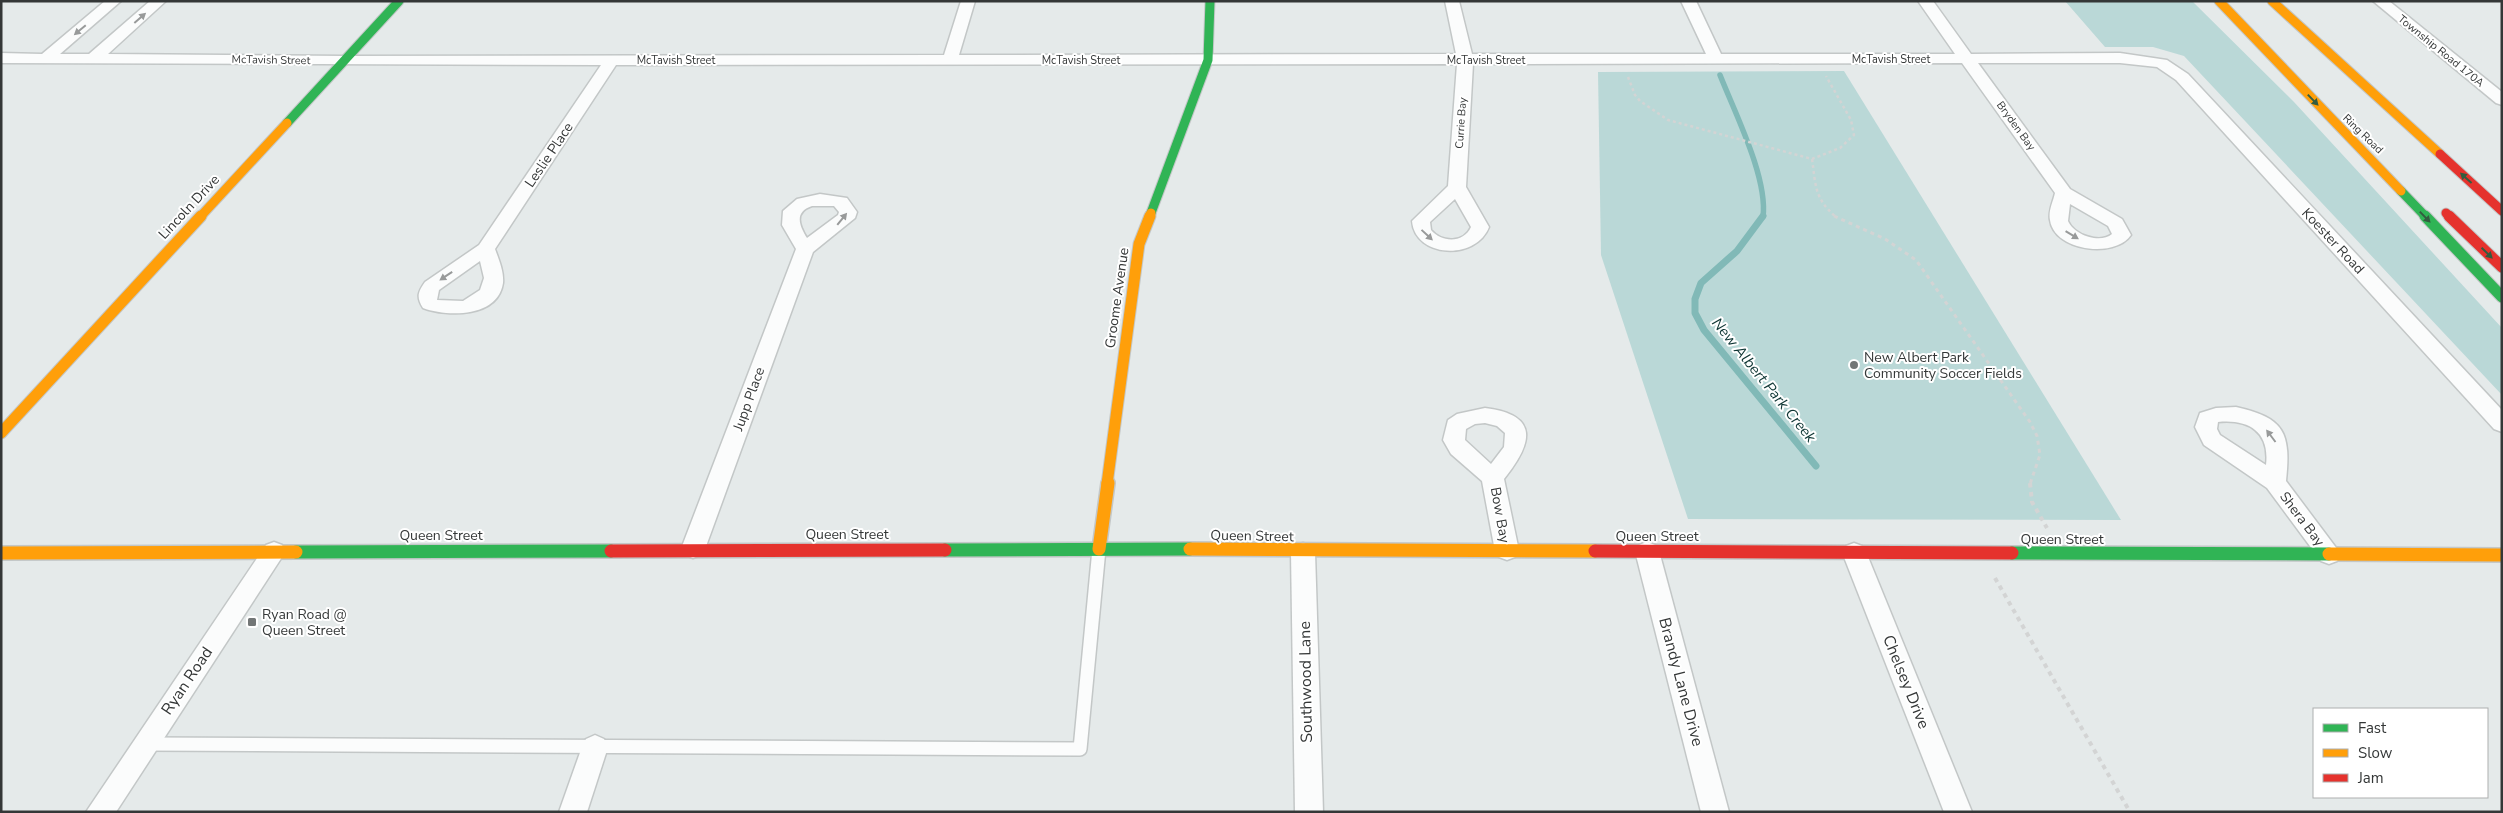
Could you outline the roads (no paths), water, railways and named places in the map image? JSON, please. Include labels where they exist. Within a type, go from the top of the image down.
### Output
[{"type":"main road","name":"Lincoln Drive","points":[[1,433],[399,1]]},
{"type":"main road","name":"Groome Avenue","points":[[1099,550],[1140,244],[1208,60],[1210,1]]},
{"type":"main road","points":[[2219,1],[2502,297]]},
{"type":"main road","name":"Ring Road","points":[[2225,1],[2360,130]]},
{"type":"main road","points":[[2273,1],[2395,96]]},
{"type":"main road","points":[[2273,1],[2502,211]]},
{"type":"main road","points":[[2438,205],[2502,267]]},
{"type":"main road","name":"Queen Street","points":[[1,553],[1099,550],[2502,555]]},
{"type":"street","points":[[46,58],[114,1]]},
{"type":"street","points":[[94,58],[160,1]]},
{"type":"street","points":[[950,60],[968,1]]},
{"type":"street","name":"Currie Bay","points":[[1452,1],[1465,60],[1457,187]]},
{"type":"street","points":[[1688,1],[1716,59]]},
{"type":"street","name":"Bryden Bay","points":[[1925,1],[2064,193]]},
{"type":"street","name":"Township Road 170A","points":[[2380,1],[2502,100]]},
{"type":"street","name":"McTavish Street","points":[[1,58],[344,61],[2120,58],[2160,63]]},
{"type":"street","name":"Leslie Place","points":[[486,249],[612,60]]},
{"type":"street","name":"Koester Road","points":[[2160,63],[2182,77],[2502,424]]},
{"type":"street","name":"Jupp Place","points":[[694,550],[804,249]]},
{"type":"street","name":"Bow Bay","points":[[1493,478],[1507,551]]},
{"type":"street","name":"Shera Bay","points":[[2275,482],[2329,555]]},
{"type":"street","name":"Ryan Road","points":[[100,812],[274,551]]},
{"type":"street","name":"Brandy Lane Drive","points":[[1647,551],[1715,812]]},
{"type":"street","name":"Southwood Lane","points":[[1303,552],[1309,812]]},
{"type":"street","name":"Chelsey Drive","points":[[1854,552],[1958,812]]},
{"type":"street","points":[[573,812],[595,747]]},
{"type":"lane","points":[[146,744],[595,747],[838,746],[1080,749],[1099,550]]},
{"type":"waterway","name":"New Albert Park Creek","points":[[1720,75],[1756,165],[1763,201],[1763,216]]},
{"type":"waterway","name":"New Albert Park Creek","points":[[1763,216],[1737,251],[1701,283],[1695,299],[1695,313],[1704,330],[1816,466]]},
{"type":"place","name":"New Albert Park Community Soccer Fields","points":[[1854,365]]},
{"type":"place","name":"Ryan Road @ Queen Street","points":[[252,622]]}]
